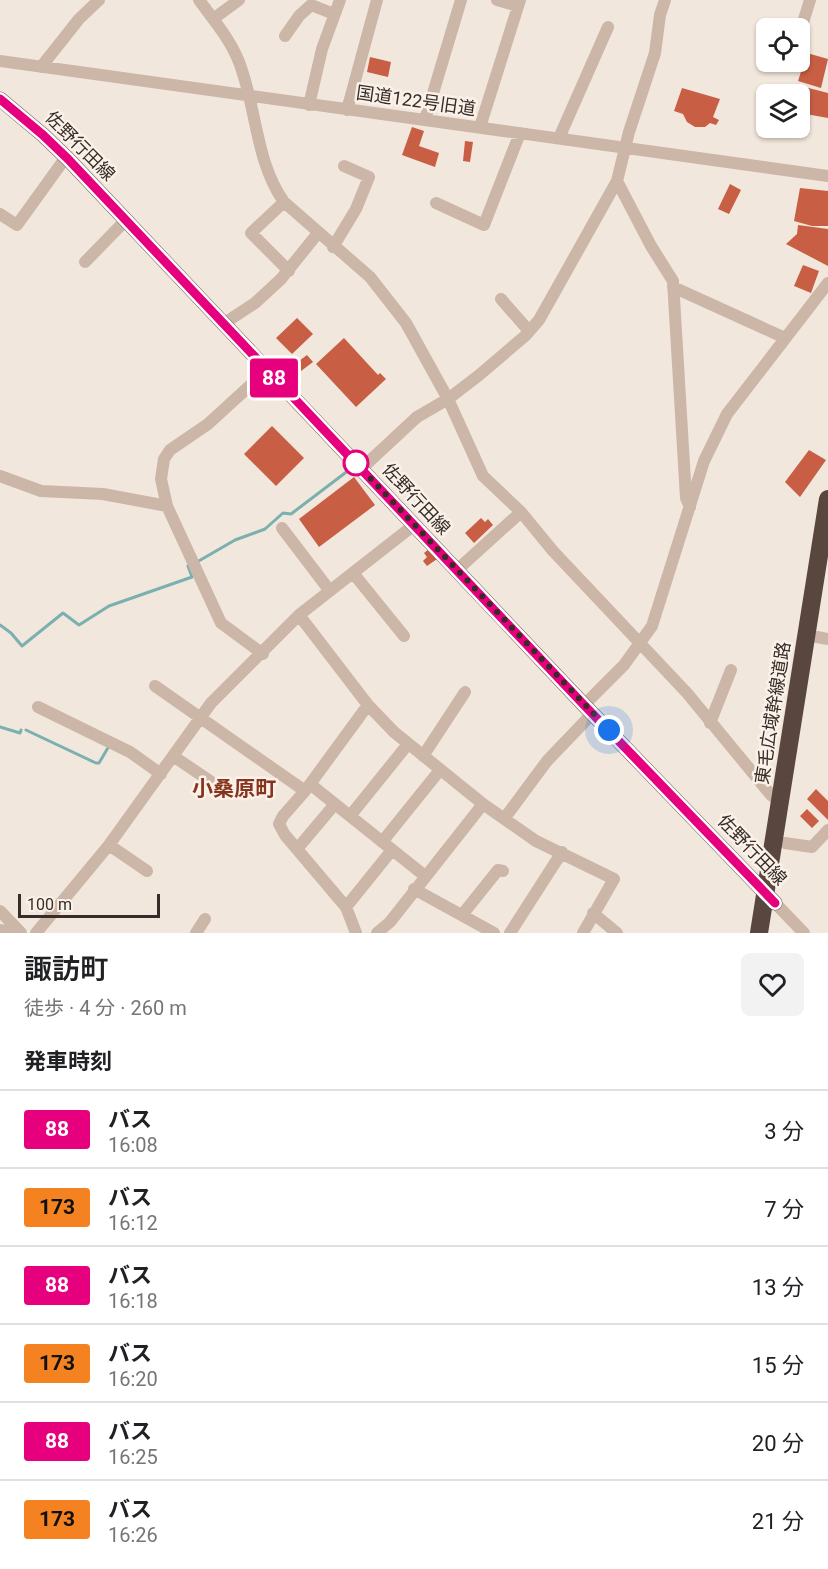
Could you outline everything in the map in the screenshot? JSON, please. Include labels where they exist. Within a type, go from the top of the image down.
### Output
[{"type":"highway","name":"東毛広域幹線道路","points":[[771,898],[780,802],[828,499]]},
{"type":"highway","name":"東毛広域幹線道路","points":[[763,927],[786,843],[822,638],[828,556]]},
{"type":"main road","name":"佐野行田線","points":[[0,99],[68,159],[588,709],[771,898]]},
{"type":"street","points":[[41,67],[79,19],[99,0]]},
{"type":"street","points":[[199,0],[232,46],[250,96],[267,172],[284,202],[370,277],[406,323],[448,399],[483,476],[520,512],[553,551],[687,693],[771,795],[780,802]]},
{"type":"street","points":[[213,19],[239,0]]},
{"type":"street","points":[[309,105],[322,49],[340,0]]},
{"type":"street","points":[[347,110],[377,0]]},
{"type":"street","points":[[425,120],[461,0]]},
{"type":"street","points":[[480,127],[519,3],[497,0]]},
{"type":"street","points":[[362,469],[417,417],[448,399],[525,336],[539,320],[617,181],[625,147],[655,53],[660,15],[665,0]]},
{"type":"street","points":[[804,18],[810,0]]},
{"type":"street","points":[[285,36],[299,16],[311,5],[334,14]]},
{"type":"street","points":[[559,138],[608,27]]},
{"type":"street","name":"国道122号旧道","points":[[0,61],[828,176]]},
{"type":"street","points":[[436,203],[484,225],[520,133]]},
{"type":"street","points":[[0,214],[17,225],[61,164],[68,159]]},
{"type":"street","points":[[333,247],[356,209],[369,177],[344,166]]},
{"type":"street","points":[[617,181],[651,246],[673,281],[686,498],[690,507]]},
{"type":"street","points":[[284,202],[251,233],[289,271]]},
{"type":"street","points":[[85,262],[126,220]]},
{"type":"street","points":[[223,324],[255,303],[289,271],[318,232]]},
{"type":"street","points":[[504,819],[652,626],[704,461],[727,414],[828,283]]},
{"type":"street","points":[[673,287],[785,338]]},
{"type":"street","points":[[501,299],[529,331]]},
{"type":"street","points":[[263,654],[221,623],[167,506],[161,478],[164,459],[170,450],[208,424],[267,370]]},
{"type":"street","points":[[0,476],[41,491],[104,494],[167,506]]},
{"type":"street","points":[[457,570],[520,512]]},
{"type":"street","points":[[36,933],[110,845],[201,717],[225,688],[263,654],[299,615],[414,525]]},
{"type":"street","points":[[282,528],[330,591]]},
{"type":"street","points":[[353,573],[404,636]]},
{"type":"street","points":[[299,615],[368,705],[408,744],[483,804],[536,840],[614,879],[583,933]]},
{"type":"street","points":[[710,723],[731,670]]},
{"type":"street","points":[[155,686],[334,804],[425,876]]},
{"type":"street","points":[[423,756],[465,692]]},
{"type":"street","points":[[356,933],[346,908],[285,836],[279,824],[368,705]]},
{"type":"street","points":[[38,707],[130,752],[161,774]]},
{"type":"street","points":[[350,816],[408,744]]},
{"type":"street","points":[[173,756],[210,781]]},
{"type":"street","points":[[346,908],[440,770]]},
{"type":"street","points":[[297,849],[334,804]]},
{"type":"street","points":[[377,933],[390,922],[483,804]]},
{"type":"street","points":[[786,843],[812,847],[828,830]]},
{"type":"street","points":[[110,845],[147,871]]},
{"type":"street","points":[[510,933],[562,852]]},
{"type":"street","points":[[462,915],[498,870],[503,871]]},
{"type":"street","points":[[414,889],[494,933]]},
{"type":"street","points":[[771,898],[804,933]]},
{"type":"street","points":[[0,911],[21,933]]},
{"type":"street","points":[[593,914],[617,933]]},
{"type":"street","points":[[750,933],[754,914],[763,927]]},
{"type":"street","points":[[196,933],[206,919]]},
{"type":"street","points":[[0,930],[15,933]]},
{"type":"building","points":[[810,54],[828,59],[821,88],[798,81],[801,72],[810,72]]},
{"type":"building","points":[[370,57],[391,62],[388,77],[367,72]]},
{"type":"building","points":[[682,88],[720,99],[713,117],[719,120],[716,125],[710,123],[705,127],[695,127],[687,122],[683,114],[674,111]]},
{"type":"building","points":[[810,88],[828,93],[828,118],[810,115]]},
{"type":"building","points":[[412,127],[424,131],[419,146],[439,153],[435,167],[402,155]]},
{"type":"building","points":[[465,141],[473,142],[470,162],[463,161]]},
{"type":"building","points":[[730,184],[741,190],[729,214],[718,209]]},
{"type":"building","points":[[800,188],[828,191],[828,226],[812,226],[794,221]]},
{"type":"building","points":[[798,225],[828,229],[828,266],[786,244],[797,234]]},
{"type":"building","points":[[803,265],[819,271],[811,293],[794,286]]},
{"type":"building","points":[[297,318],[313,334],[292,354],[276,338]]},
{"type":"building","points":[[344,338],[378,375],[380,373],[386,379],[356,407],[316,364]]},
{"type":"building","points":[[307,355],[313,362],[297,374],[291,367]]},
{"type":"building","points":[[272,426],[304,458],[276,486],[244,454]]},
{"type":"building","points":[[809,450],[826,460],[800,497],[785,482]]},
{"type":"building","points":[[354,477],[375,505],[319,547],[299,519]]},
{"type":"building","points":[[481,518],[485,522],[488,519],[493,525],[474,543],[465,533]]},
{"type":"building","points":[[429,549],[437,559],[427,566],[423,561],[427,557],[424,553]]},
{"type":"building","points":[[816,789],[828,801],[828,820],[807,799]]},
{"type":"building","points":[[807,809],[819,821],[812,828],[800,816]]},
{"type":"waterway","points":[[197,562],[235,540],[265,529],[283,513],[291,514],[349,470]]},
{"type":"waterway","points":[[0,625],[11,633],[22,646],[63,613],[79,625],[109,606],[192,577],[188,566]]},
{"type":"waterway","points":[[0,727],[20,733],[21,730]]},
{"type":"waterway","points":[[26,730],[96,763],[99,763],[109,746]]},
{"type":"bus line","name":"88","points":[[0,99],[68,159],[584,705],[775,903]]},
{"type":"district","name":"小桑原町","points":[[234,789]]},
{"type":"route","points":[[356,463],[609,730]]}]
